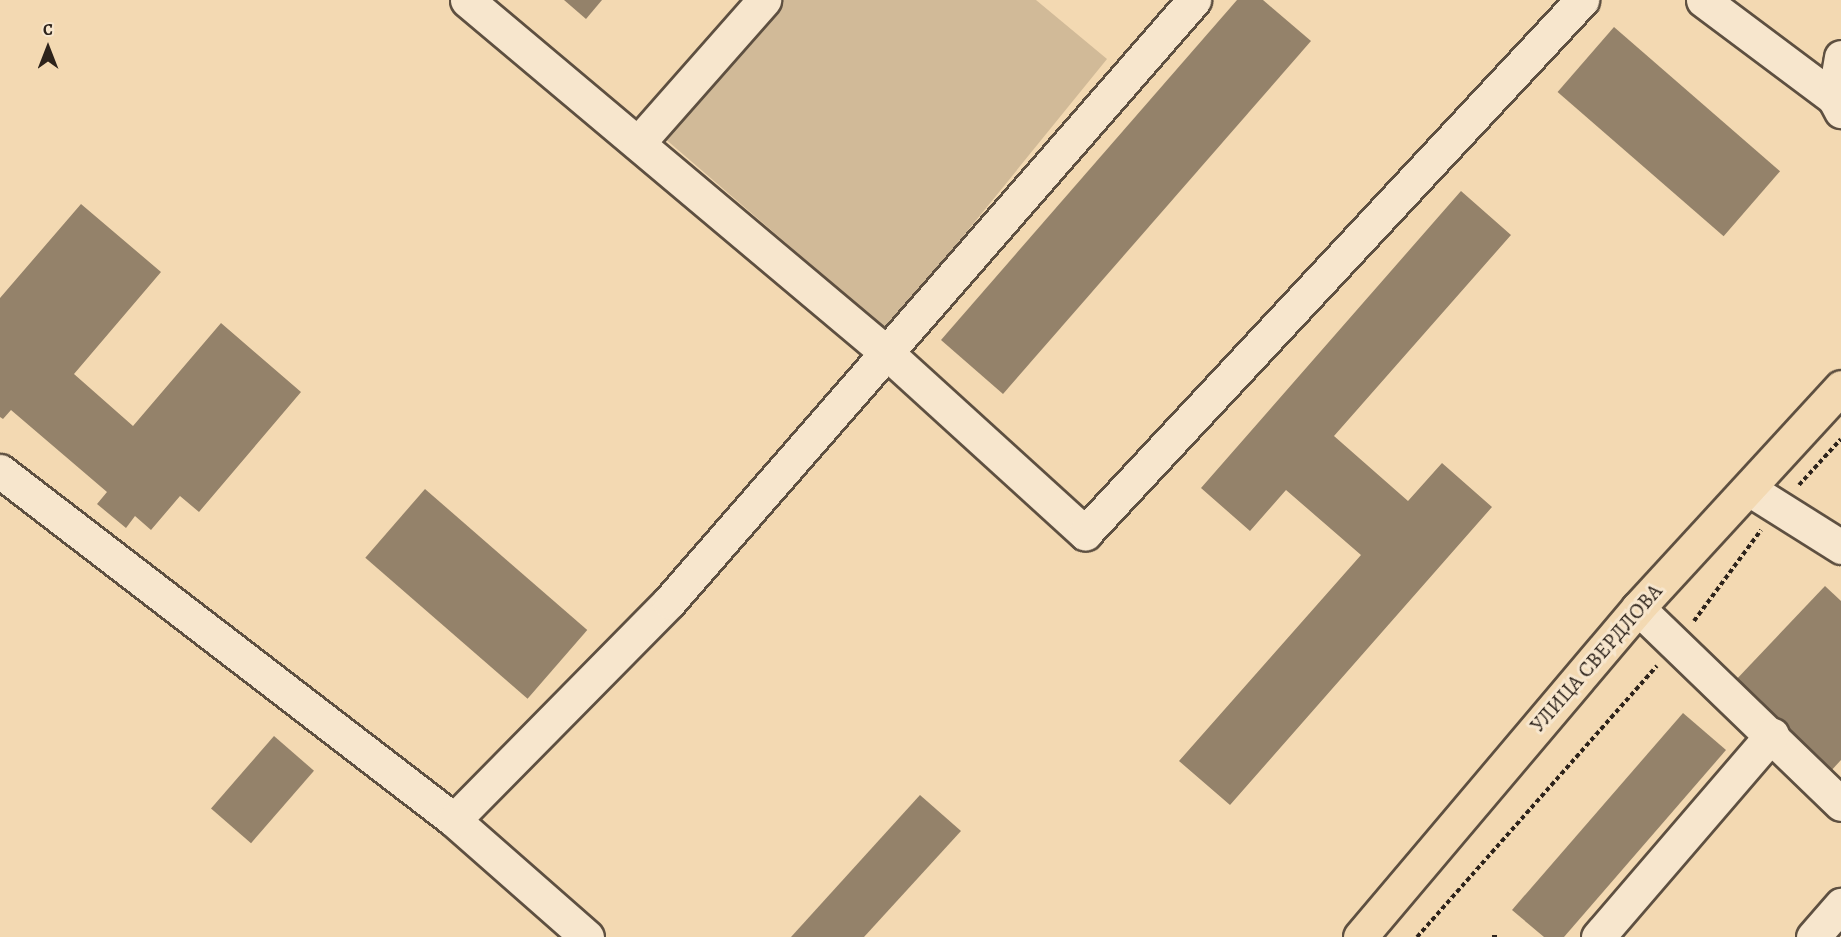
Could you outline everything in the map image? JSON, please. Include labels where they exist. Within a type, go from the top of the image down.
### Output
[{"type":"main road","name":"УЛИЦА СВЕРДЛОВА","points":[[1360,937],[1638,608],[1841,387]]},
{"type":"street","points":[[467,0],[886,353],[1085,533],[1582,0]]},
{"type":"street","points":[[638,143],[764,0]]},
{"type":"street","points":[[454,820],[669,602],[1194,0]]},
{"type":"street","points":[[1703,0],[1838,104]]},
{"type":"street","points":[[1838,104],[1841,57]]},
{"type":"street","points":[[0,471],[454,820],[587,937]]},
{"type":"street","points":[[1749,489],[1841,547]]},
{"type":"street","points":[[1638,608],[1841,804]]},
{"type":"street","points":[[1598,937],[1772,735]]},
{"type":"street","points":[[1813,937],[1841,904]]},
{"type":"path","points":[[1417,937],[1677,644],[1778,507],[1841,439]]},
{"type":"path","points":[[1492,937],[1498,937]]},
{"type":"shaded area","points":[[782,0],[1036,0],[1107,59],[887,330],[663,137]]},
{"type":"building","points":[[564,0],[602,0],[586,19]]},
{"type":"building","points":[[1237,0],[1263,0],[1311,41],[1003,394],[941,340]]},
{"type":"building","points":[[1614,27],[1780,171],[1724,236],[1558,92]]},
{"type":"building","points":[[1461,191],[1511,235],[1334,436],[1408,501],[1442,463],[1492,507],[1230,805],[1179,761],[1361,555],[1286,490],[1250,531],[1201,488]]},
{"type":"building","points":[[81,204],[161,272],[74,374],[133,426],[221,323],[301,392],[199,512],[180,496],[151,530],[135,516],[126,528],[97,504],[107,492],[11,410],[3,419],[0,417],[0,298]]},
{"type":"building","points":[[425,489],[587,630],[528,699],[365,558]]},
{"type":"building","points":[[1825,586],[1841,601],[1841,760],[1829,773],[1733,683]]},
{"type":"building","points":[[1683,713],[1726,750],[1564,937],[1544,937],[1512,910]]},
{"type":"building","points":[[274,736],[314,771],[251,843],[211,808]]},
{"type":"building","points":[[920,795],[961,831],[864,937],[791,937]]}]
